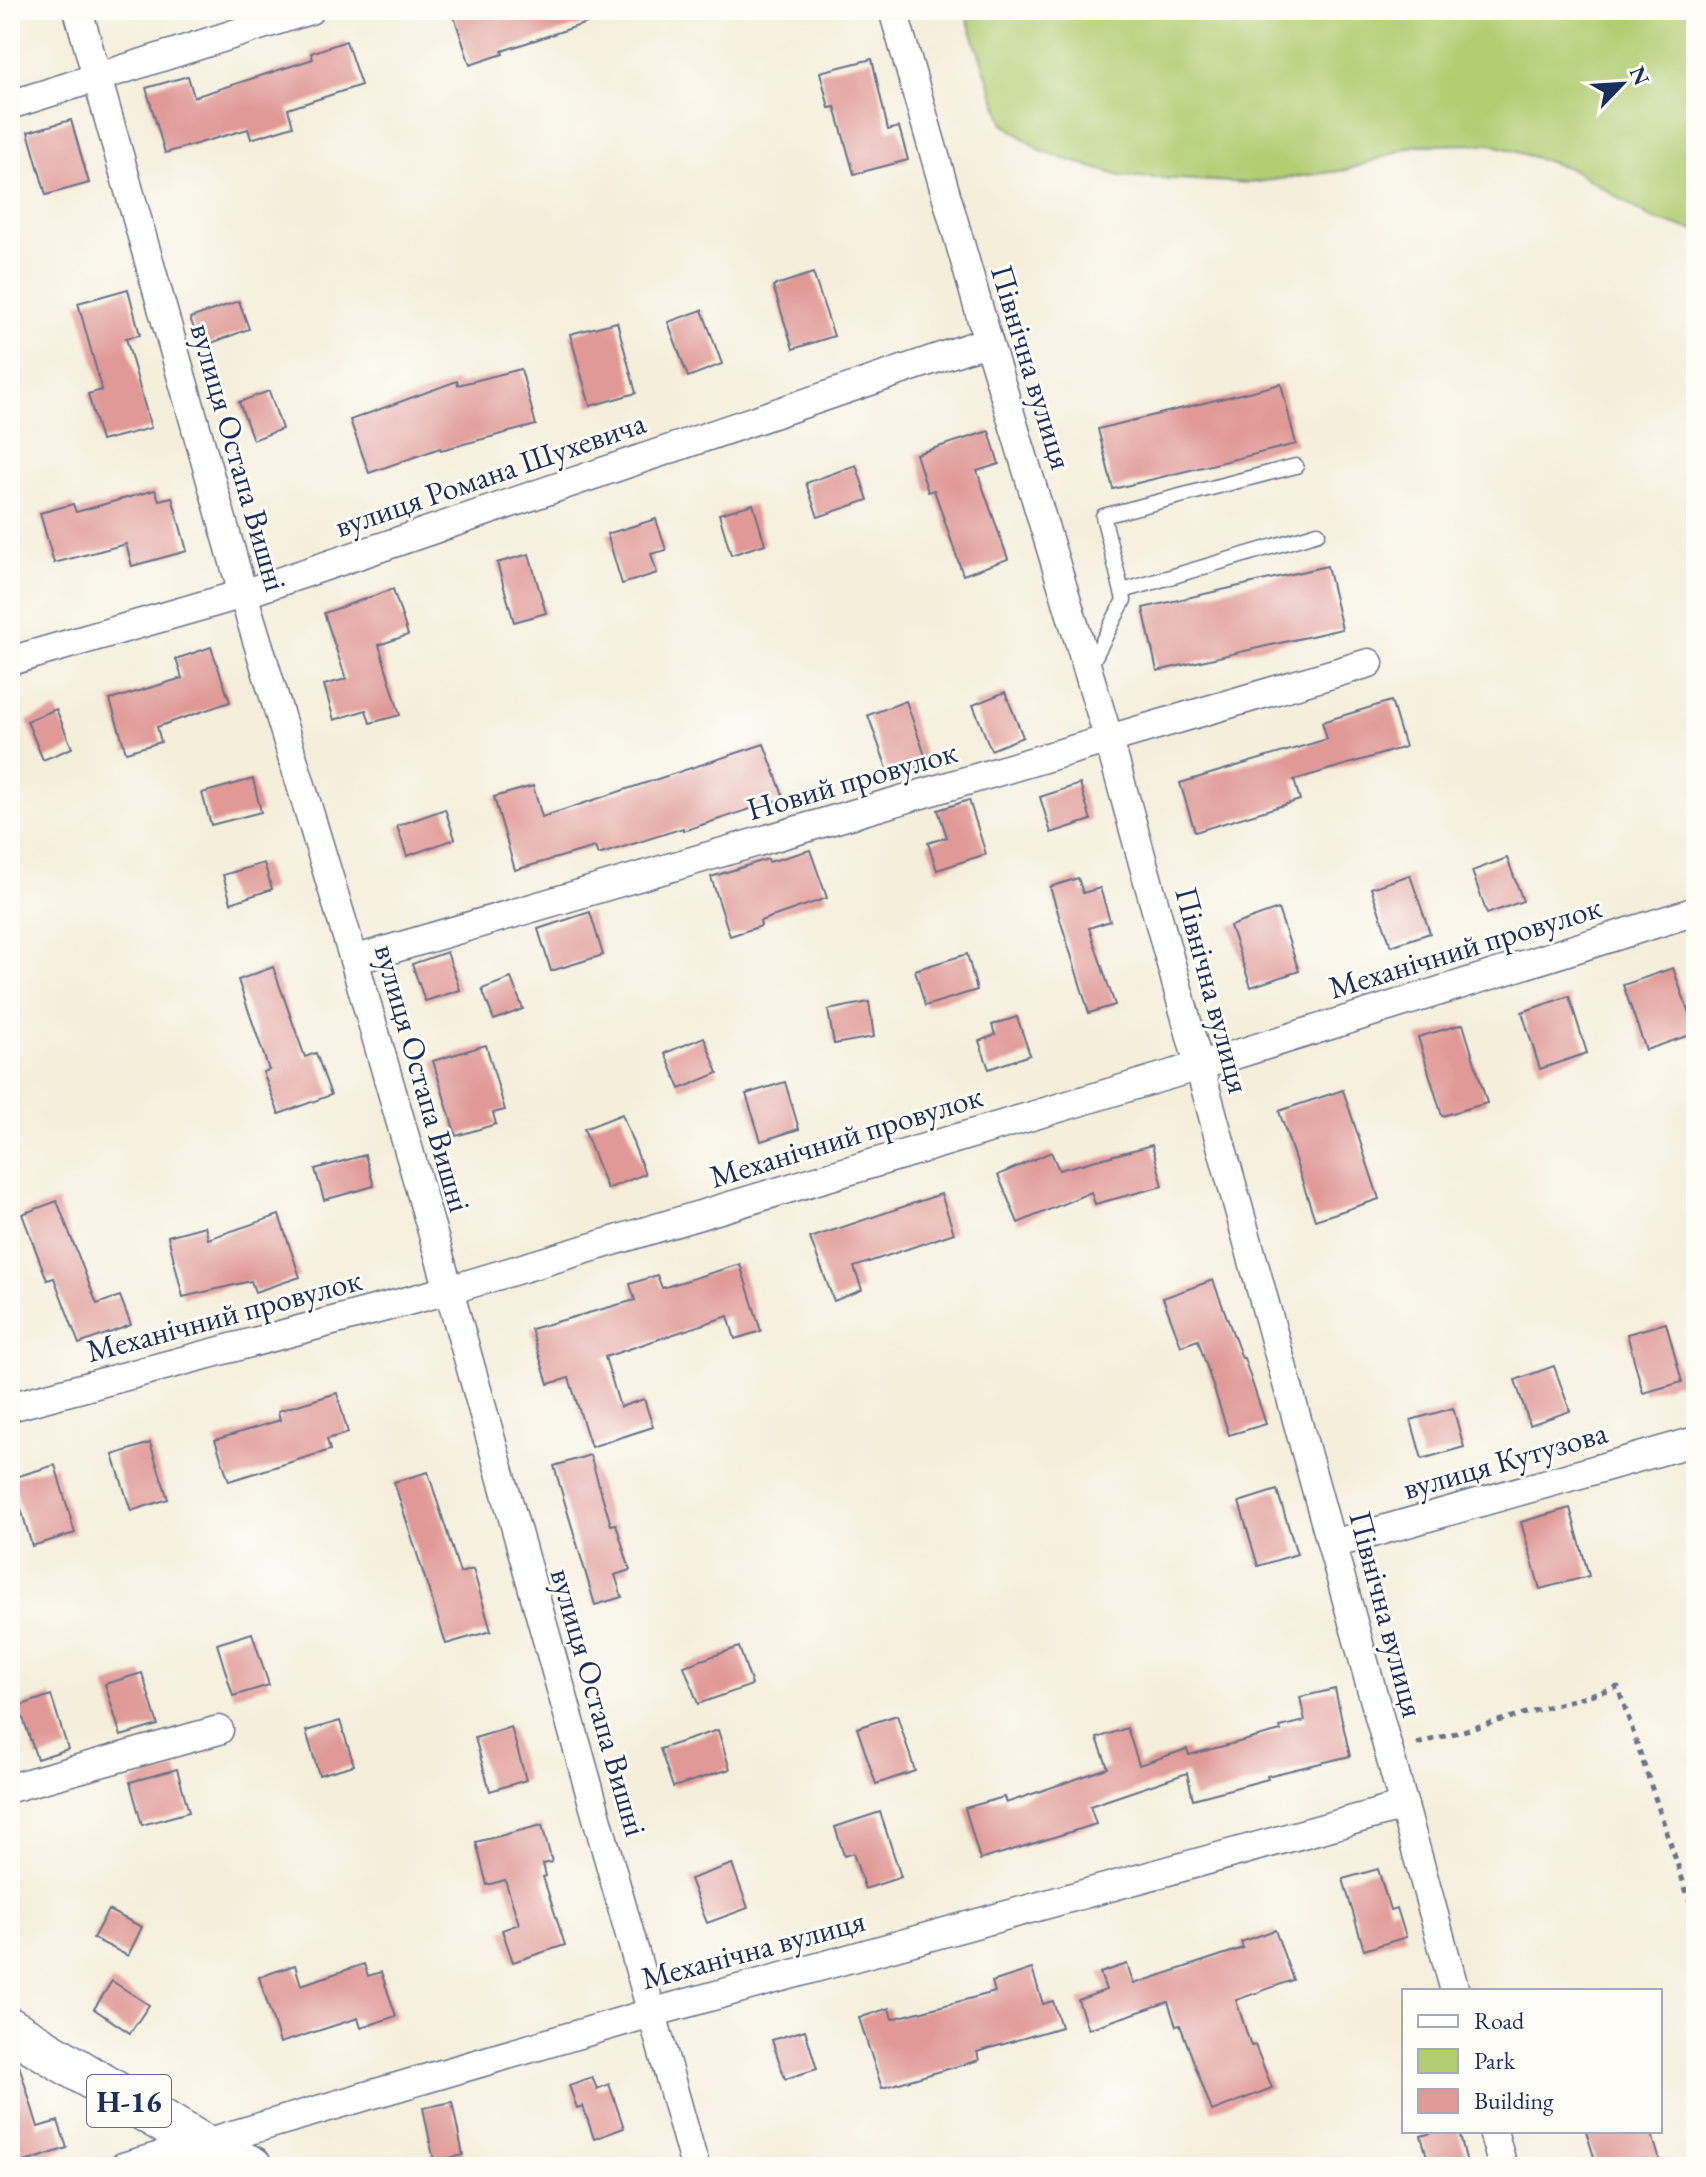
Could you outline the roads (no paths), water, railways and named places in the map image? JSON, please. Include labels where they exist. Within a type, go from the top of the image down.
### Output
[{"type":"main road","name":"Н-16","points":[[10,2029],[199,2143],[251,2167]]},
{"type":"street","name":"вулиця Остапа Вишні","points":[[78,10],[243,594],[354,960],[449,1290],[695,2167]]},
{"type":"street","points":[[10,105],[310,10]]},
{"type":"street","name":"Північна вулиця","points":[[893,10],[988,341],[1109,740],[1454,1989]]},
{"type":"street","name":"вулиця Романа Шухевича","points":[[10,661],[243,594],[988,341]]},
{"type":"street","name":"Новий провулок","points":[[354,960],[1369,663]]},
{"type":"street","name":"Механічний провулок","points":[[10,1407],[449,1290],[1199,1066],[1696,911]]},
{"type":"street","name":"вулиця Кутузова","points":[[1333,1544],[1696,1441]]},
{"type":"street","points":[[10,1788],[219,1730]]},
{"type":"street","name":"Механічна вулиця","points":[[123,2167],[651,2013],[1404,1806]]},
{"type":"street","points":[[1494,2133],[1503,2167]]},
{"type":"lane","points":[[1088,670],[1124,600],[1103,516],[1296,466]]},
{"type":"lane","points":[[1123,591],[1318,533]]}]
